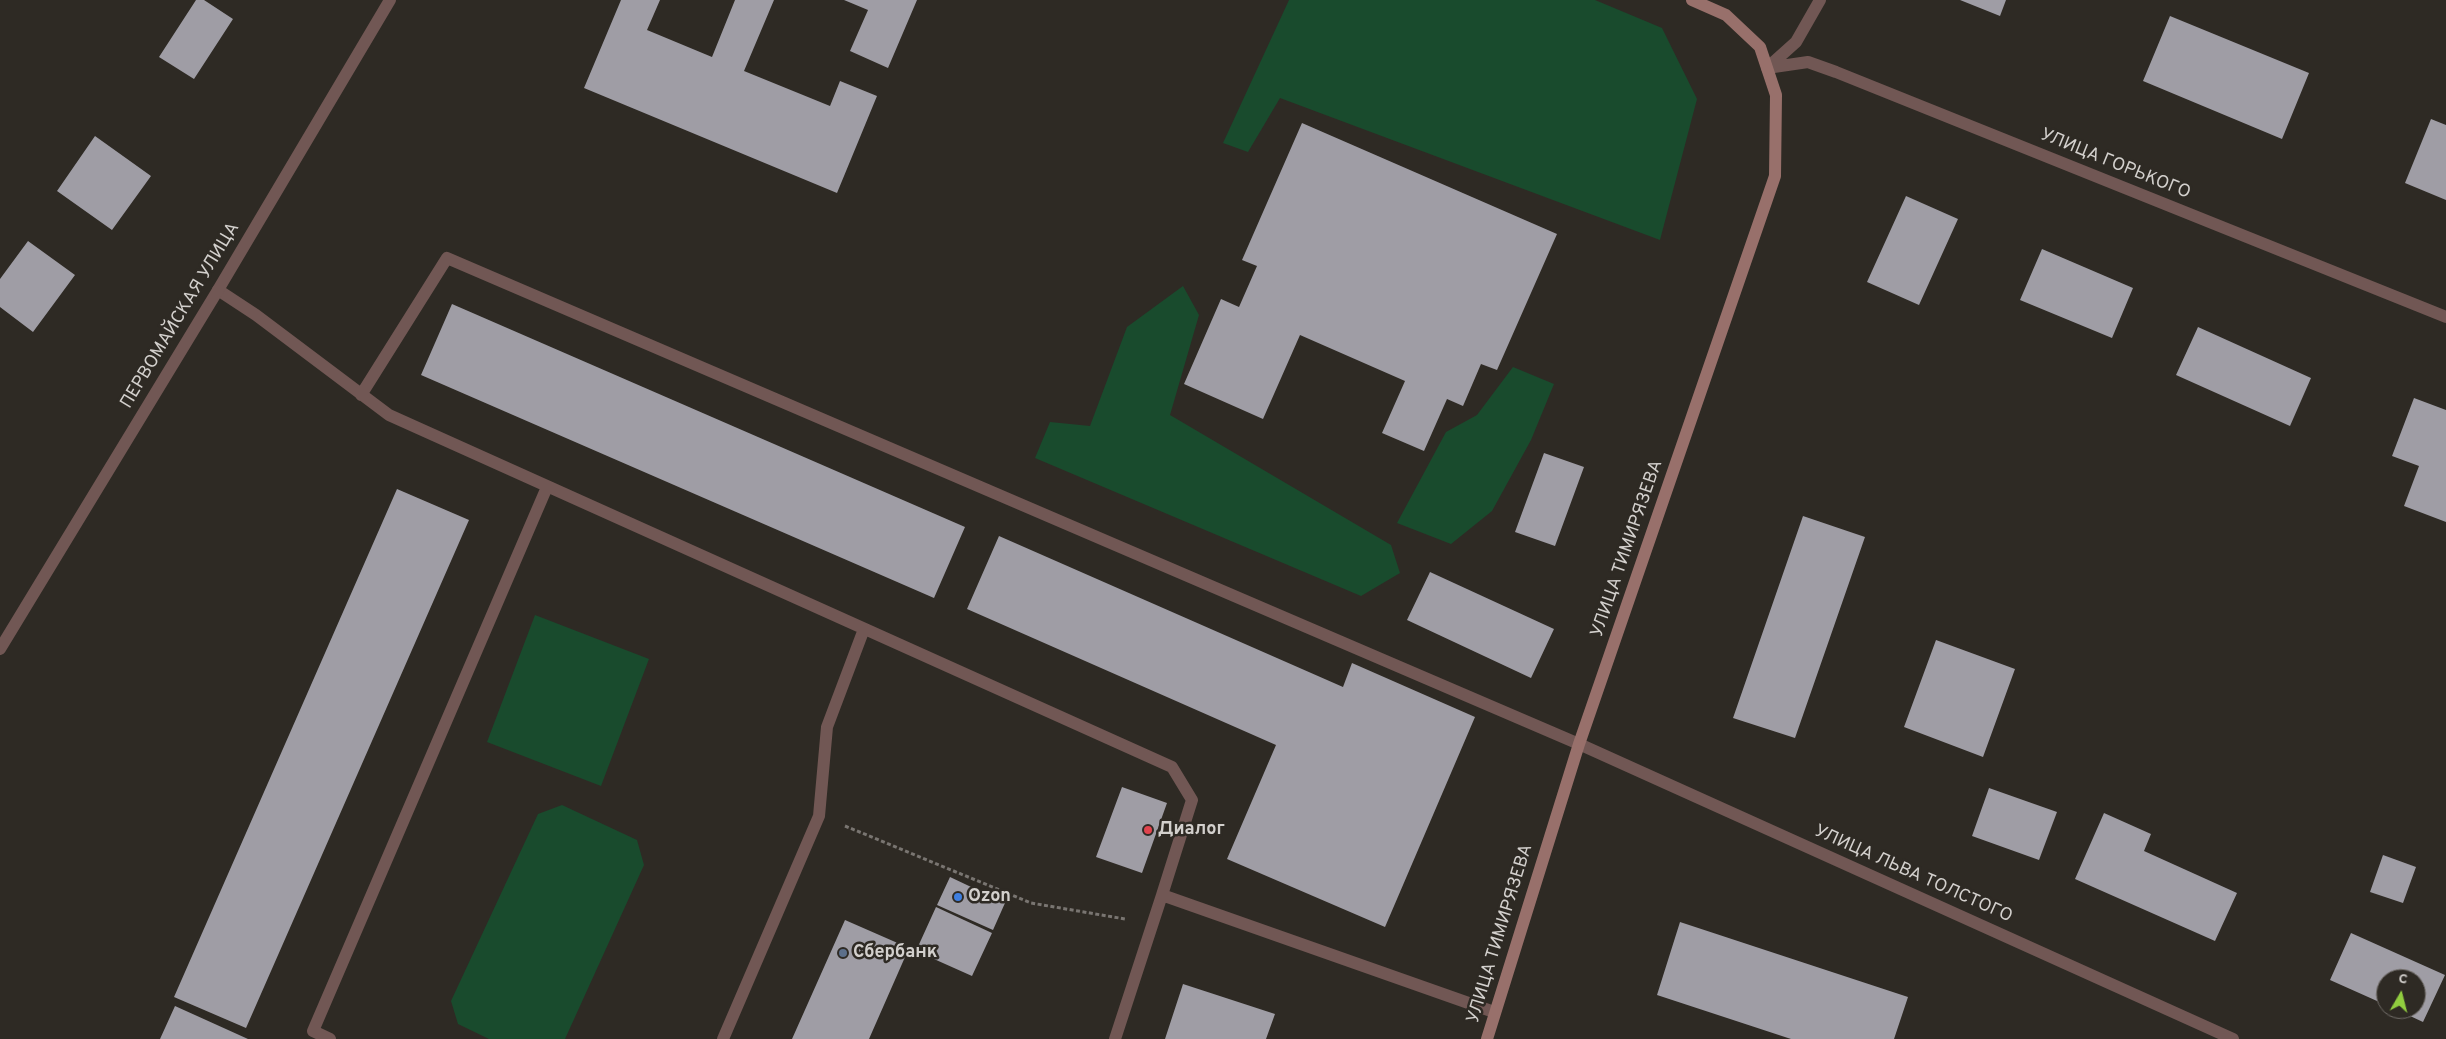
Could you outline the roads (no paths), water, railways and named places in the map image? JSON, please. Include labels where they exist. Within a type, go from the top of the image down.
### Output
[{"type":"street","name":"ПЕРВОМАЙСКАЯ УЛИЦА","points":[[0,649],[218,290],[390,0]]},
{"type":"street","name":"УЛИЦА ТИМИРЯЗЕВА","points":[[1486,1039],[1579,744],[1775,176],[1776,95],[1760,47],[1726,15],[1692,0]]},
{"type":"street","points":[[1767,68],[1796,42],[1820,0]]},
{"type":"street","name":"УЛИЦА ГОРЬКОГО","points":[[1767,68],[1808,62],[1836,72],[2446,317]]},
{"type":"street","name":"УЛИЦА ЛЬВА ТОЛСТОГО","points":[[361,395],[446,258],[1579,744],[2233,1039]]},
{"type":"street","points":[[218,290],[256,315],[389,415],[1172,767],[1192,800],[1115,1039]]},
{"type":"street","points":[[330,1039],[314,1031],[547,487]]},
{"type":"street","points":[[723,1039],[819,816],[827,727],[864,629]]},
{"type":"street","points":[[1162,895],[1494,1012]]},
{"type":"place","name":"Диалог","points":[[1148,830]]},
{"type":"place","name":"Ozon","points":[[958,897]]},
{"type":"place","name":"Сбербанк","points":[[843,953]]}]
